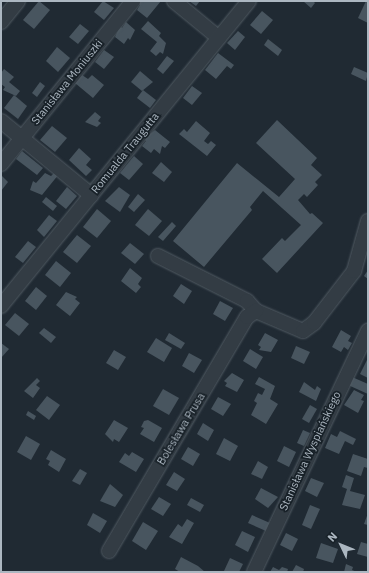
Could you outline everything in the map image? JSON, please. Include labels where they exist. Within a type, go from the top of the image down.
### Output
[{"type":"street","points":[[1,22],[18,1]]},
{"type":"street","name":"Stanisława Moniuszki","points":[[1,164],[133,1]]},
{"type":"street","points":[[174,1],[219,38]]},
{"type":"street","name":"Romualda Traugutta","points":[[1,306],[249,1]]},
{"type":"street","points":[[1,121],[91,195]]},
{"type":"street","points":[[158,256],[247,301],[256,311],[303,331],[311,327],[354,271],[368,221]]},
{"type":"street","name":"Bolesława Prusa","points":[[109,551],[247,318],[256,311]]},
{"type":"street","name":"Stanisława Wyspiańskiego","points":[[254,572],[368,331]]},
{"type":"building","points":[[39,1],[50,10],[34,29],[23,20]]},
{"type":"building","points":[[103,1],[114,8],[104,20],[94,12]]},
{"type":"building","points":[[138,1],[161,1],[147,18],[137,10],[140,5]]},
{"type":"building","points":[[189,1],[200,1],[196,6]]},
{"type":"building","points":[[303,1],[313,1],[315,3],[311,8]]},
{"type":"building","points":[[366,1],[368,1],[368,23],[358,18]]},
{"type":"building","points":[[262,11],[273,20],[261,34],[250,25]]},
{"type":"building","points":[[148,21],[161,33],[159,36],[166,43],[163,54],[160,52],[156,56],[150,51],[157,42],[141,29]]},
{"type":"building","points":[[126,22],[135,30],[130,40],[128,38],[124,44],[115,37],[120,26],[122,28]]},
{"type":"building","points":[[80,24],[89,31],[78,44],[69,37]]},
{"type":"building","points":[[238,31],[245,37],[235,50],[227,43]]},
{"type":"building","points":[[268,39],[282,50],[278,56],[264,45]]},
{"type":"building","points":[[57,47],[70,58],[58,72],[46,61]]},
{"type":"building","points":[[104,50],[114,57],[104,69],[95,62]]},
{"type":"building","points":[[218,53],[234,65],[231,69],[227,66],[216,79],[205,70]]},
{"type":"building","points":[[167,56],[174,61],[163,74],[157,69]]},
{"type":"building","points":[[354,67],[368,73],[366,81],[351,74]]},
{"type":"building","points":[[4,69],[14,77],[9,82],[20,91],[16,96],[3,90],[5,87],[1,84],[1,73]]},
{"type":"building","points":[[140,71],[153,82],[142,91],[131,82]]},
{"type":"building","points":[[82,75],[88,79],[92,75],[104,85],[93,98],[75,83]]},
{"type":"building","points":[[40,82],[45,86],[37,97],[32,93]]},
{"type":"building","points":[[192,86],[202,93],[192,105],[183,98]]},
{"type":"building","points":[[143,90],[156,100],[150,108],[137,98]]},
{"type":"building","points":[[14,95],[27,106],[18,119],[4,108]]},
{"type":"building","points":[[95,112],[101,117],[98,121],[101,123],[97,127],[85,122]]},
{"type":"building","points":[[277,120],[317,158],[311,165],[322,175],[315,182],[318,185],[307,197],[304,194],[298,200],[310,214],[312,213],[323,223],[277,273],[262,259],[282,238],[285,241],[301,225],[263,191],[250,207],[252,210],[204,267],[173,241],[237,163],[279,197],[295,179],[256,143]]},
{"type":"building","points":[[196,121],[210,133],[204,141],[208,144],[211,141],[216,145],[207,156],[179,134],[184,129],[187,132]]},
{"type":"building","points":[[52,126],[67,138],[55,152],[40,140]]},
{"type":"building","points":[[155,130],[170,142],[165,148],[162,146],[160,154],[154,149],[151,153],[142,146],[146,141],[144,139]]},
{"type":"building","points":[[79,148],[91,159],[86,165],[92,170],[86,176],[69,160]]},
{"type":"building","points":[[22,151],[43,168],[37,175],[16,159]]},
{"type":"building","points":[[134,156],[143,164],[129,180],[120,173]]},
{"type":"building","points":[[161,162],[172,172],[164,182],[152,173]]},
{"type":"building","points":[[56,171],[59,174],[42,195],[30,190],[33,181],[36,183],[45,173],[51,176]]},
{"type":"building","points":[[2,176],[8,182],[1,191],[1,178]]},
{"type":"building","points":[[67,187],[77,196],[66,209],[56,201]]},
{"type":"building","points":[[119,187],[130,195],[120,212],[105,201]]},
{"type":"building","points":[[138,194],[145,200],[134,212],[128,207]]},
{"type":"building","points":[[46,197],[57,206],[53,211],[42,202]]},
{"type":"building","points":[[97,209],[111,221],[97,238],[83,227]]},
{"type":"building","points":[[148,209],[162,221],[149,236],[135,225]]},
{"type":"building","points":[[49,215],[57,221],[44,237],[37,230]]},
{"type":"building","points":[[172,222],[176,226],[163,241],[158,237]]},
{"type":"building","points":[[77,235],[91,246],[77,263],[63,252]]},
{"type":"building","points":[[28,241],[36,247],[23,263],[15,257]]},
{"type":"building","points":[[130,243],[144,254],[135,264],[121,253]]},
{"type":"building","points":[[56,261],[71,273],[60,287],[45,275]]},
{"type":"building","points":[[130,268],[142,278],[138,284],[141,287],[136,293],[121,281]]},
{"type":"building","points":[[368,270],[368,279],[364,276]]},
{"type":"building","points":[[181,284],[192,291],[184,304],[173,296]]},
{"type":"building","points":[[36,287],[47,296],[36,310],[25,301]]},
{"type":"building","points":[[66,292],[77,297],[75,299],[80,303],[70,316],[56,305]]},
{"type":"building","points":[[220,301],[233,308],[225,321],[213,314]]},
{"type":"building","points":[[15,313],[29,324],[19,336],[5,325]]},
{"type":"building","points":[[44,328],[56,337],[51,343],[39,333]]},
{"type":"building","points":[[341,330],[351,336],[348,341],[352,343],[348,350],[344,347],[341,352],[332,347]]},
{"type":"building","points":[[169,333],[185,343],[181,349],[165,340]]},
{"type":"building","points":[[265,333],[278,340],[271,352],[259,350],[261,347],[258,345]]},
{"type":"building","points":[[156,338],[172,348],[164,362],[147,352]]},
{"type":"building","points":[[1,343],[9,349],[1,358]]},
{"type":"building","points":[[296,346],[310,352],[304,364],[291,358]]},
{"type":"building","points":[[250,349],[263,357],[256,369],[243,361]]},
{"type":"building","points":[[114,350],[126,357],[118,370],[106,363]]},
{"type":"building","points":[[189,353],[202,360],[194,373],[182,366]]},
{"type":"building","points":[[368,358],[368,378],[360,374]]},
{"type":"building","points":[[232,373],[244,380],[237,392],[225,386],[227,383],[224,381]]},
{"type":"building","points":[[259,377],[275,386],[270,399],[278,404],[266,424],[251,415],[257,403],[254,401],[258,393],[262,395],[265,389],[255,384]]},
{"type":"building","points":[[352,377],[368,384],[368,394],[348,385]]},
{"type":"building","points":[[37,378],[40,381],[36,385],[40,388],[33,398],[24,391]]},
{"type":"building","points":[[304,382],[315,390],[317,386],[321,389],[316,401],[299,392]]},
{"type":"building","points":[[163,389],[179,398],[169,415],[153,406]]},
{"type":"building","points":[[354,390],[364,395],[361,400],[364,401],[358,413],[344,405]]},
{"type":"building","points":[[47,396],[60,405],[49,420],[36,410]]},
{"type":"building","points":[[218,397],[231,404],[223,416],[211,409]]},
{"type":"building","points":[[310,405],[317,409],[309,423],[302,419]]},
{"type":"building","points":[[28,411],[36,416],[34,420],[26,415]]},
{"type":"building","points":[[114,420],[128,428],[119,442],[114,439],[113,442],[105,434]]},
{"type":"building","points":[[148,420],[162,428],[154,442],[140,434],[144,428],[141,427],[144,421]]},
{"type":"building","points":[[203,423],[214,430],[208,441],[197,434]]},
{"type":"building","points":[[303,430],[310,433],[304,446],[297,443]]},
{"type":"building","points":[[340,431],[356,439],[353,445],[345,441],[339,454],[325,448],[331,434],[337,437]]},
{"type":"building","points":[[26,436],[40,444],[31,460],[17,452]]},
{"type":"building","points":[[224,438],[238,446],[230,461],[216,454]]},
{"type":"building","points":[[284,446],[296,452],[289,467],[277,461]]},
{"type":"building","points":[[188,447],[200,454],[193,466],[181,459]]},
{"type":"building","points":[[51,450],[66,459],[59,472],[48,465],[50,461],[46,459]]},
{"type":"building","points":[[132,452],[144,459],[136,472],[119,462],[125,453],[129,456]]},
{"type":"building","points":[[353,454],[368,459],[368,468],[364,467],[361,476],[347,471]]},
{"type":"building","points":[[258,461],[268,467],[262,479],[251,474]]},
{"type":"building","points":[[80,469],[87,473],[80,485],[72,481]]},
{"type":"building","points":[[174,472],[185,479],[177,491],[166,485]]},
{"type":"building","points":[[346,475],[354,478],[350,491],[365,495],[360,509],[342,505],[347,489],[342,487]]},
{"type":"building","points":[[311,478],[324,483],[317,497],[305,491]]},
{"type":"building","points":[[110,484],[123,495],[115,507],[100,501]]},
{"type":"building","points":[[261,488],[278,497],[268,508],[255,499]]},
{"type":"building","points":[[159,497],[171,504],[163,516],[151,509]]},
{"type":"building","points":[[191,498],[204,505],[200,512],[187,505]]},
{"type":"building","points":[[310,505],[320,509],[311,529],[302,525]]},
{"type":"building","points":[[93,513],[107,521],[100,533],[87,525]]},
{"type":"building","points":[[368,513],[368,525],[364,524]]},
{"type":"building","points":[[252,515],[270,523],[266,531],[248,523]]},
{"type":"building","points":[[187,519],[194,523],[182,544],[169,537],[178,524],[182,527]]},
{"type":"building","points":[[143,522],[158,531],[146,550],[132,541]]},
{"type":"building","points":[[242,531],[255,537],[248,552],[235,545]]},
{"type":"building","points":[[286,533],[298,539],[292,551],[280,545]]},
{"type":"building","points":[[361,542],[368,544],[368,557],[357,554]]},
{"type":"building","points":[[321,543],[338,549],[333,563],[316,558]]},
{"type":"building","points":[[181,557],[198,566],[205,572],[180,572],[175,569]]},
{"type":"building","points":[[230,558],[243,564],[239,572],[224,571]]},
{"type":"building","points":[[346,564],[353,567],[352,570],[357,572],[344,572]]},
{"type":"building","points":[[296,565],[304,569],[303,572],[292,572]]},
{"type":"building","points":[[273,567],[279,570],[282,567],[288,569],[287,572],[270,572]]}]
